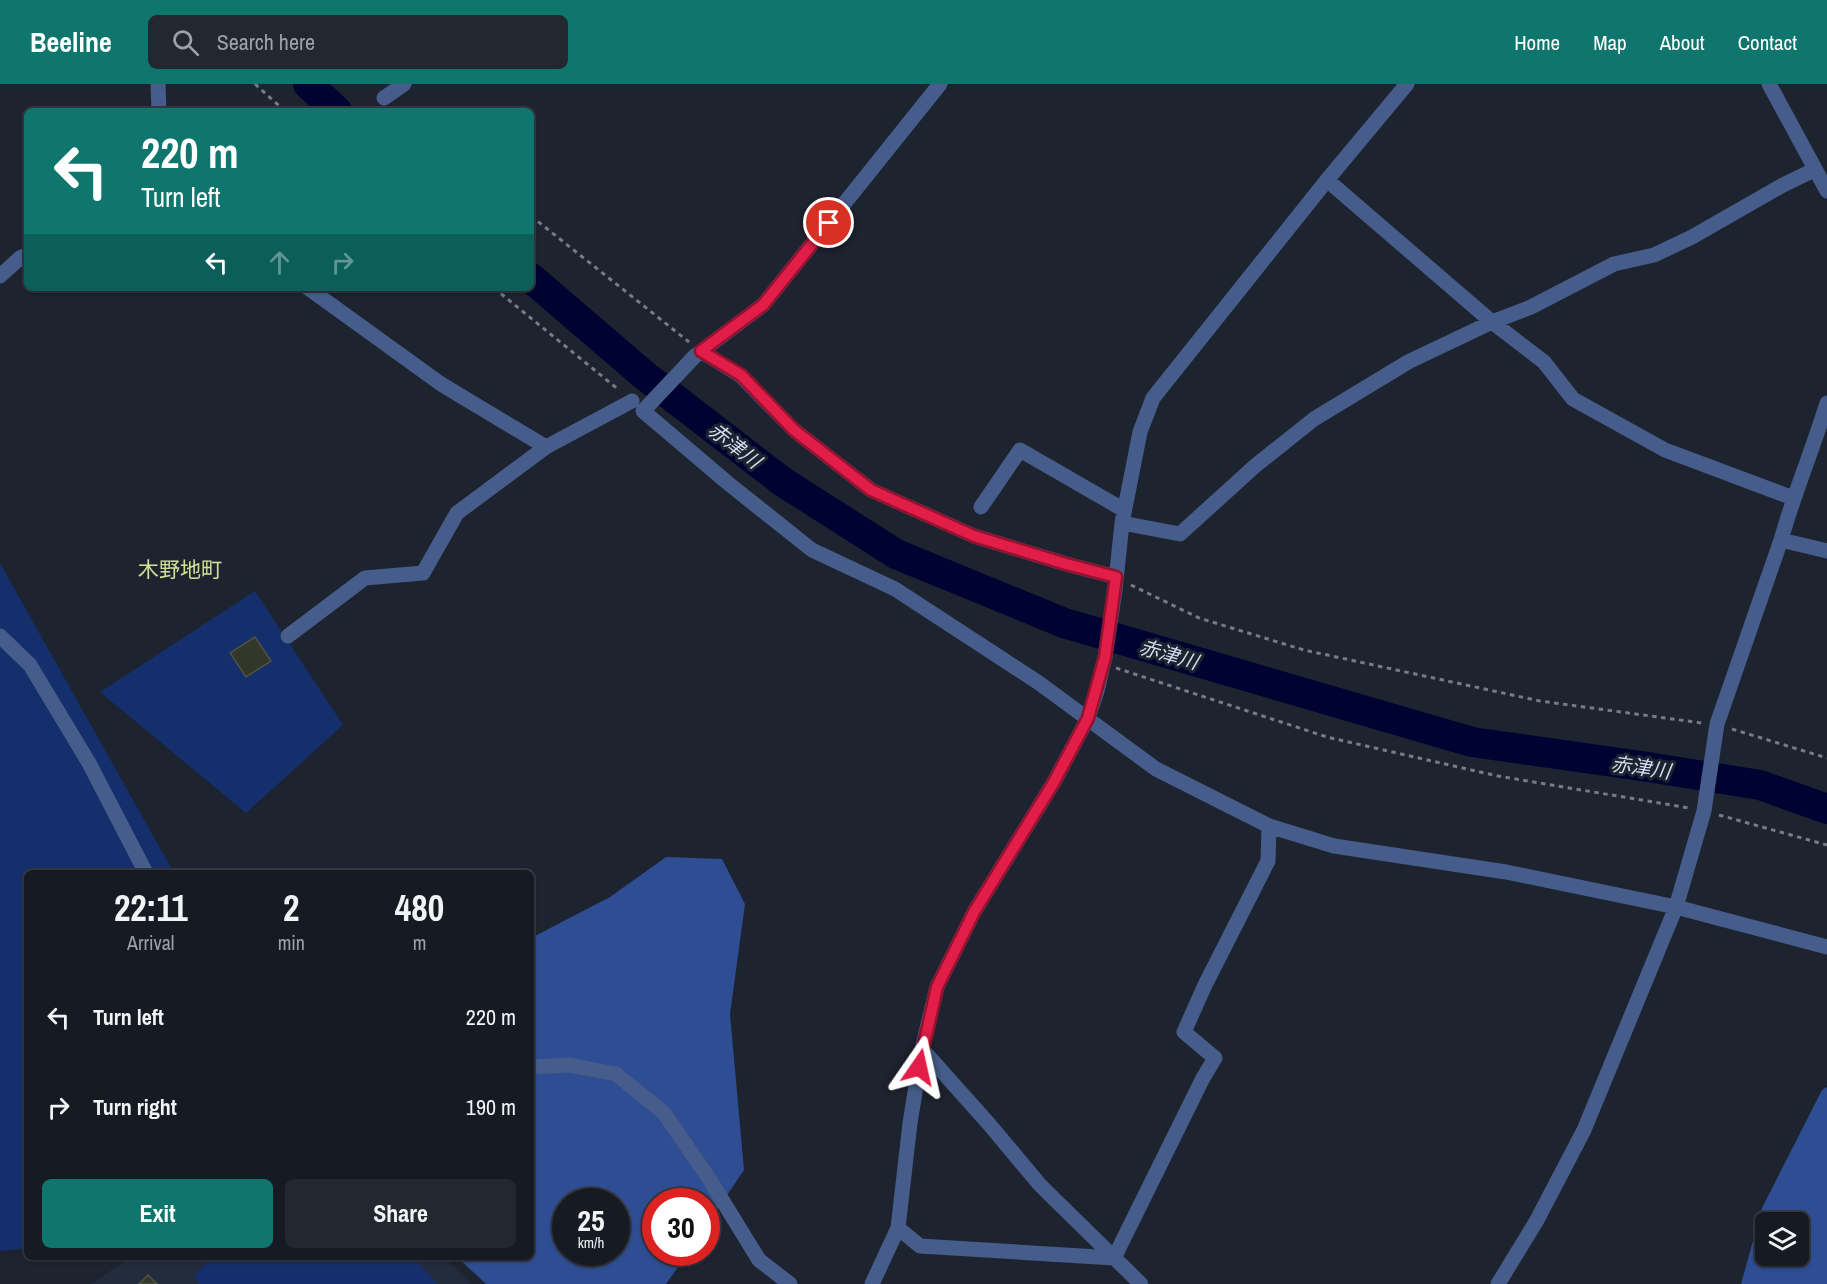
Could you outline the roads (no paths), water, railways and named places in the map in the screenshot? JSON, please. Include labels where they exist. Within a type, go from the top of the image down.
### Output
[{"type":"street","points":[[158,84],[159,108]]},
{"type":"street","points":[[384,98],[404,84]]},
{"type":"street","points":[[940,84],[763,305],[698,354],[643,411],[812,550],[895,589],[1039,683],[1156,769],[1269,826],[1334,846],[1506,872],[1676,907],[1827,946]]},
{"type":"street","points":[[872,1284],[898,1228],[910,1123],[922,1049],[937,987],[974,912],[1054,782],[1088,718],[1104,660],[1123,516],[1140,432],[1154,398],[1327,180],[1407,84]]},
{"type":"street","points":[[1768,84],[1827,191]]},
{"type":"street","points":[[981,507],[1020,450],[1123,516],[1180,534],[1255,466],[1314,419],[1408,362],[1492,322],[1531,307],[1614,264],[1654,255],[1692,237],[1814,170]]},
{"type":"street","points":[[1327,180],[1492,322],[1544,362],[1573,399],[1665,450],[1793,498]]},
{"type":"street","points":[[0,276],[24,256]]},
{"type":"street","points":[[312,291],[441,384],[546,447]]},
{"type":"street","points":[[698,354],[741,375],[794,430],[871,490],[974,536],[1066,564],[1115,584]]},
{"type":"street","points":[[288,636],[365,578],[423,573],[457,513],[546,447],[632,401]]},
{"type":"street","points":[[1498,1284],[1537,1220],[1584,1130],[1676,907],[1705,806],[1716,728],[1827,403]]},
{"type":"street","points":[[1781,540],[1827,551]]},
{"type":"street","points":[[0,636],[30,665],[88,763],[144,870]]},
{"type":"street","points":[[1114,1258],[1215,1058],[1184,1032],[1204,985],[1268,861],[1269,826]]},
{"type":"street","points":[[922,1049],[1040,1185],[1141,1284]]},
{"type":"street","points":[[534,1067],[568,1065],[616,1074],[664,1113],[708,1177],[759,1260],[790,1284]]},
{"type":"street","points":[[898,1228],[920,1246],[1114,1258]]},
{"type":"waterway","name":"赤津川","points":[[308,84],[334,108]]},
{"type":"waterway","name":"赤津川","points":[[534,281],[644,375],[783,482],[896,554],[1064,623],[1472,742],[1760,785],[1827,809]]},
{"type":"district","name":"木野地町","points":[[180,569]]}]
